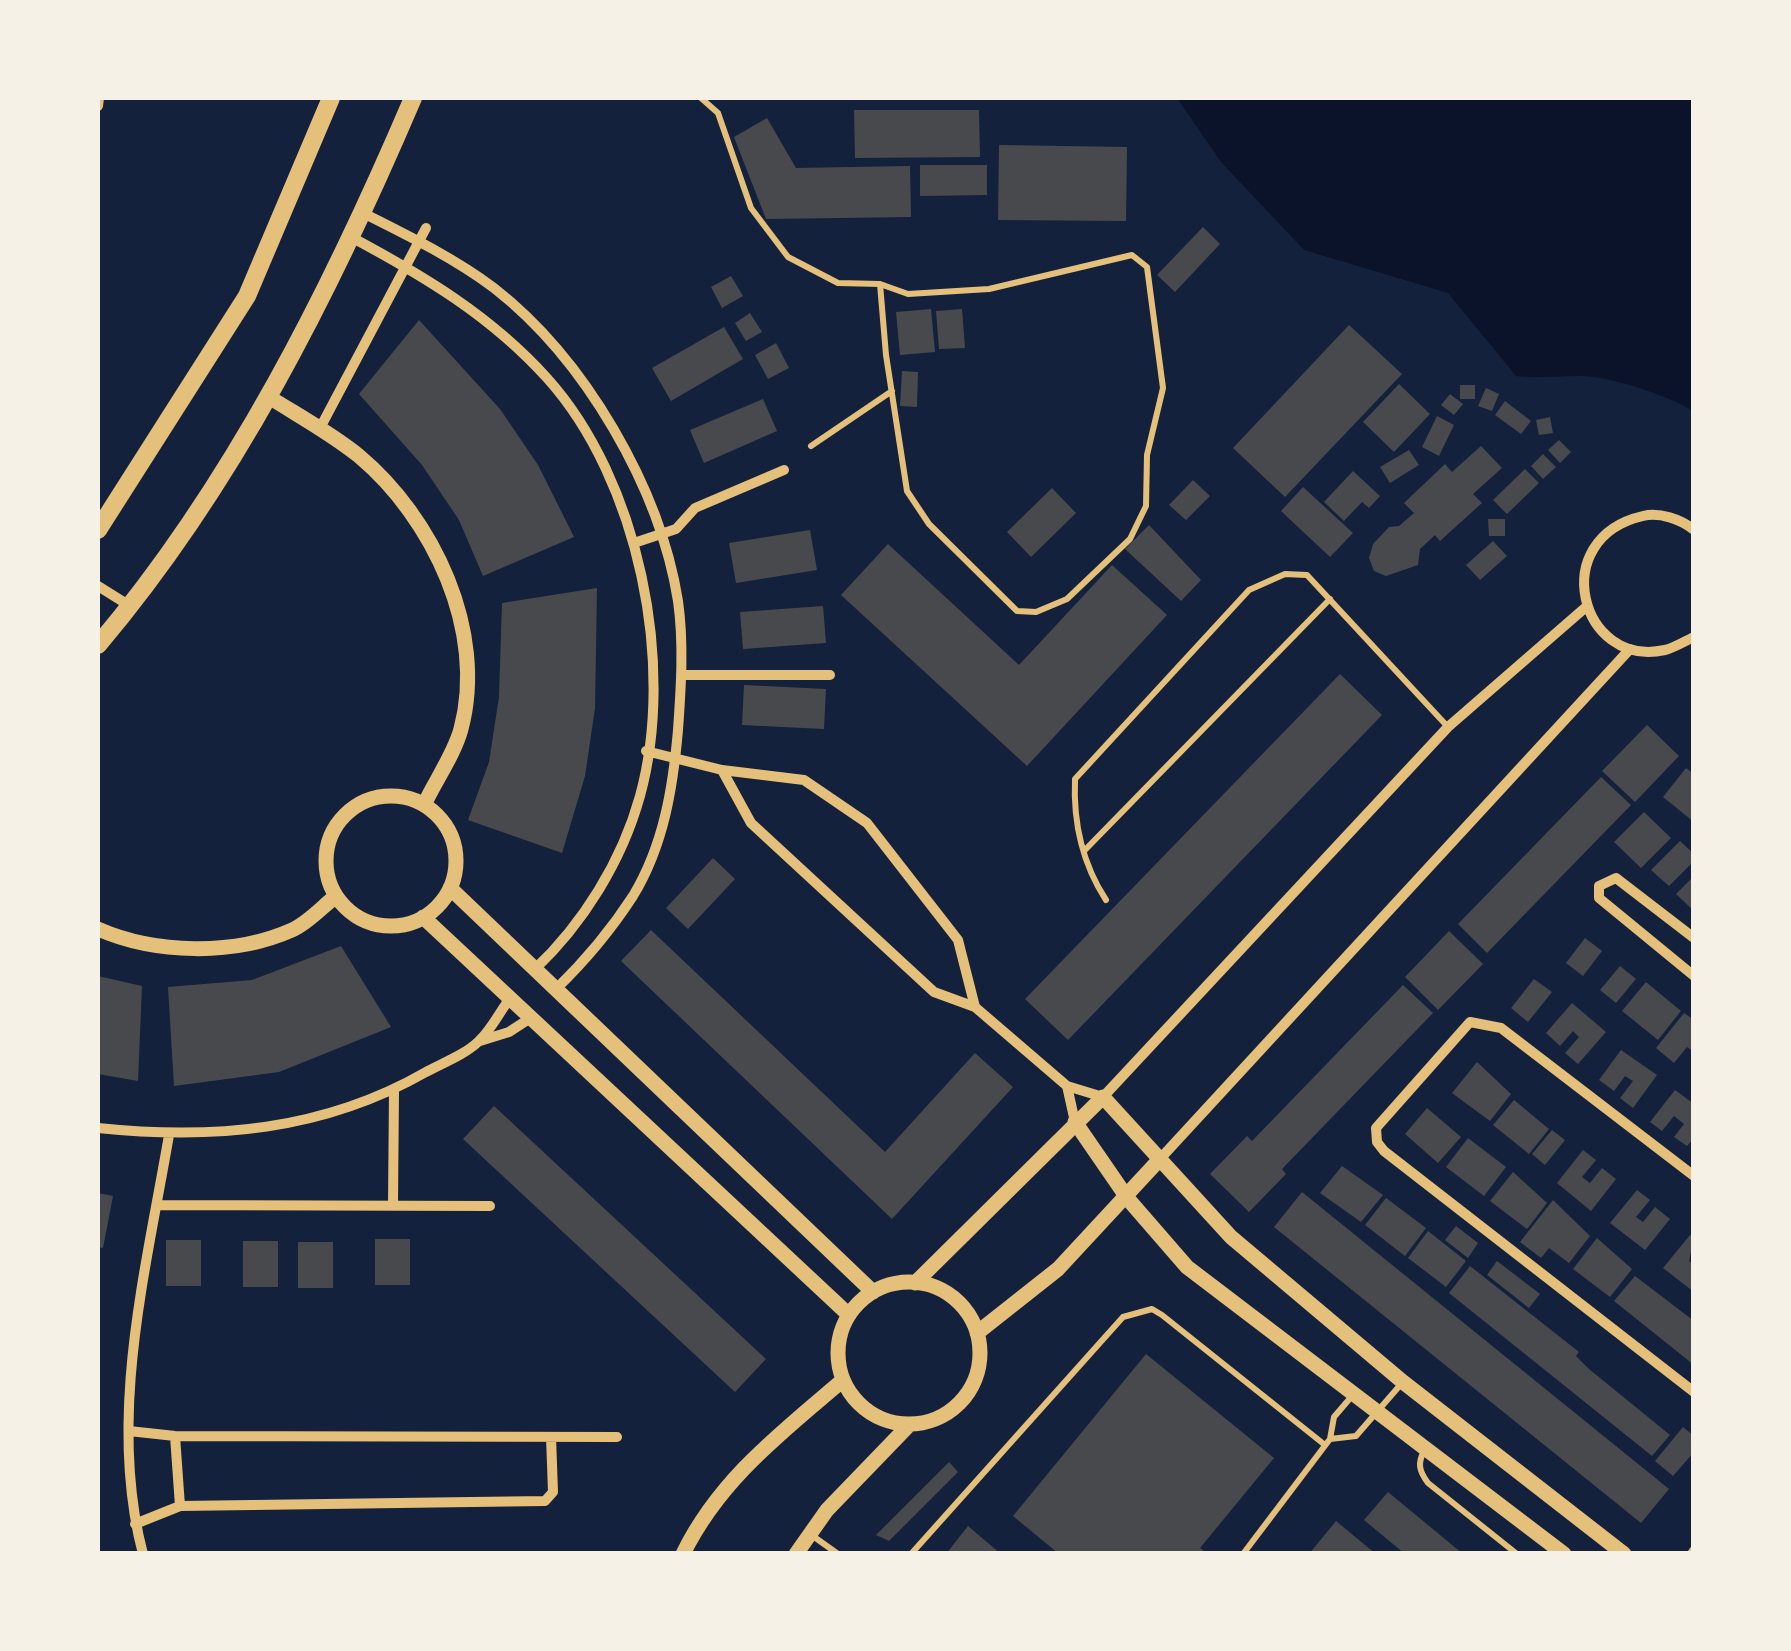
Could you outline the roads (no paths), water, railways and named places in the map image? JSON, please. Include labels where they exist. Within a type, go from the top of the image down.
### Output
[{"type":"main road","points":[[98,530],[247,296],[331,98]]},
{"type":"main road","points":[[98,644],[130,606],[269,397],[351,236],[413,98]]},
{"type":"street","points":[[98,106],[99,98]]},
{"type":"street","points":[[362,213],[420,242],[495,289],[569,364],[620,439],[663,533],[678,604],[682,675],[671,802],[634,894],[589,957],[556,989]]},
{"type":"street","points":[[320,430],[426,228]]},
{"type":"street","points":[[351,236],[483,315],[550,380],[598,452],[634,544],[649,615],[652,703],[640,794],[602,882],[566,940],[534,970]]},
{"type":"street","points":[[269,397],[359,456],[416,518],[450,581],[467,660],[461,730],[424,805]]},
{"type":"street","points":[[634,544],[676,529],[695,508],[784,470]]},
{"type":"street","points":[[1694,530],[1685,522],[1652,514],[1620,521],[1594,543],[1582,574],[1586,607],[1604,633],[1630,649],[1664,650],[1694,637]]},
{"type":"street","points":[[98,586],[130,606]]},
{"type":"street","points":[[915,1283],[954,1298],[977,1333],[980,1355],[966,1396],[931,1421],[910,1424],[868,1412],[843,1380],[838,1347],[849,1315],[873,1292],[915,1283],[1103,1097],[1448,727],[1586,607]]},
{"type":"street","points":[[977,1333],[1058,1270],[1128,1199],[1159,1160],[1630,649]]},
{"type":"street","points":[[682,675],[830,675]]},
{"type":"street","points":[[646,751],[722,770],[804,780],[868,823],[958,940],[975,1008]]},
{"type":"street","points":[[722,770],[751,823],[934,992],[975,1008],[1068,1086],[1103,1097],[1231,1238],[1403,1382],[1624,1554]]},
{"type":"street","points":[[382,797],[404,798],[424,805],[440,818],[452,837],[457,858],[450,888],[423,917],[390,926],[369,923],[336,896],[328,876],[326,855],[332,834],[344,816],[382,797]]},
{"type":"street","points":[[1694,938],[1616,878],[1599,886],[1599,898],[1694,976]]},
{"type":"street","points":[[450,888],[873,1292]]},
{"type":"street","points":[[98,930],[177,947],[241,946],[294,929],[336,896]]},
{"type":"street","points":[[423,917],[849,1315]]},
{"type":"street","points":[[480,1041],[512,998]]},
{"type":"street","points":[[98,1128],[169,1135],[231,1134],[309,1120],[394,1090],[533,1016]]},
{"type":"street","points":[[1694,1176],[1501,1028],[1478,1022],[1470,1022],[1376,1128],[1377,1142],[1384,1152],[1694,1392]]},
{"type":"street","points":[[1068,1086],[1075,1122],[1128,1199],[1187,1267],[1381,1410],[1564,1554]]},
{"type":"street","points":[[392,1202],[394,1090]]},
{"type":"street","points":[[143,1554],[135,1524],[129,1431],[137,1319],[169,1135]]},
{"type":"street","points":[[157,1205],[392,1202],[490,1206]]},
{"type":"street","points":[[683,1554],[718,1495],[751,1458],[843,1380]]},
{"type":"street","points":[[801,1552],[810,1534],[910,1424]]},
{"type":"street","points":[[129,1431],[175,1436],[617,1438]]},
{"type":"street","points":[[175,1436],[180,1506]]},
{"type":"street","points":[[135,1524],[180,1506],[545,1501],[553,1492],[551,1438]]},
{"type":"lane","points":[[702,98],[718,113],[751,208],[788,257],[838,283],[880,284],[908,294],[989,288],[1132,255],[1147,267],[1158,320],[1163,388],[1147,456],[1146,506],[1130,539],[1068,600],[1036,612],[1016,610],[929,524],[908,491],[880,284]]},
{"type":"lane","points":[[811,446],[892,391]]},
{"type":"lane","points":[[1106,900],[1086,870],[1074,808],[1074,778],[1248,590],[1285,574],[1306,575],[1448,727]]},
{"type":"lane","points":[[1083,852],[1330,599]]},
{"type":"lane","points":[[910,1554],[1123,1317],[1141,1311],[1162,1315],[1327,1442],[1356,1436],[1403,1382]]},
{"type":"lane","points":[[1242,1554],[1327,1442],[1334,1418],[1355,1392]]},
{"type":"lane","points":[[1426,1448],[1419,1459],[1420,1473],[1428,1484],[1516,1554]]},
{"type":"lane","points":[[810,1534],[838,1554]]},
{"type":"water","points":[[1177,98],[1693,98],[1693,411],[1654,393],[1605,379],[1516,376],[1448,293],[1304,250],[1221,162]]}]
